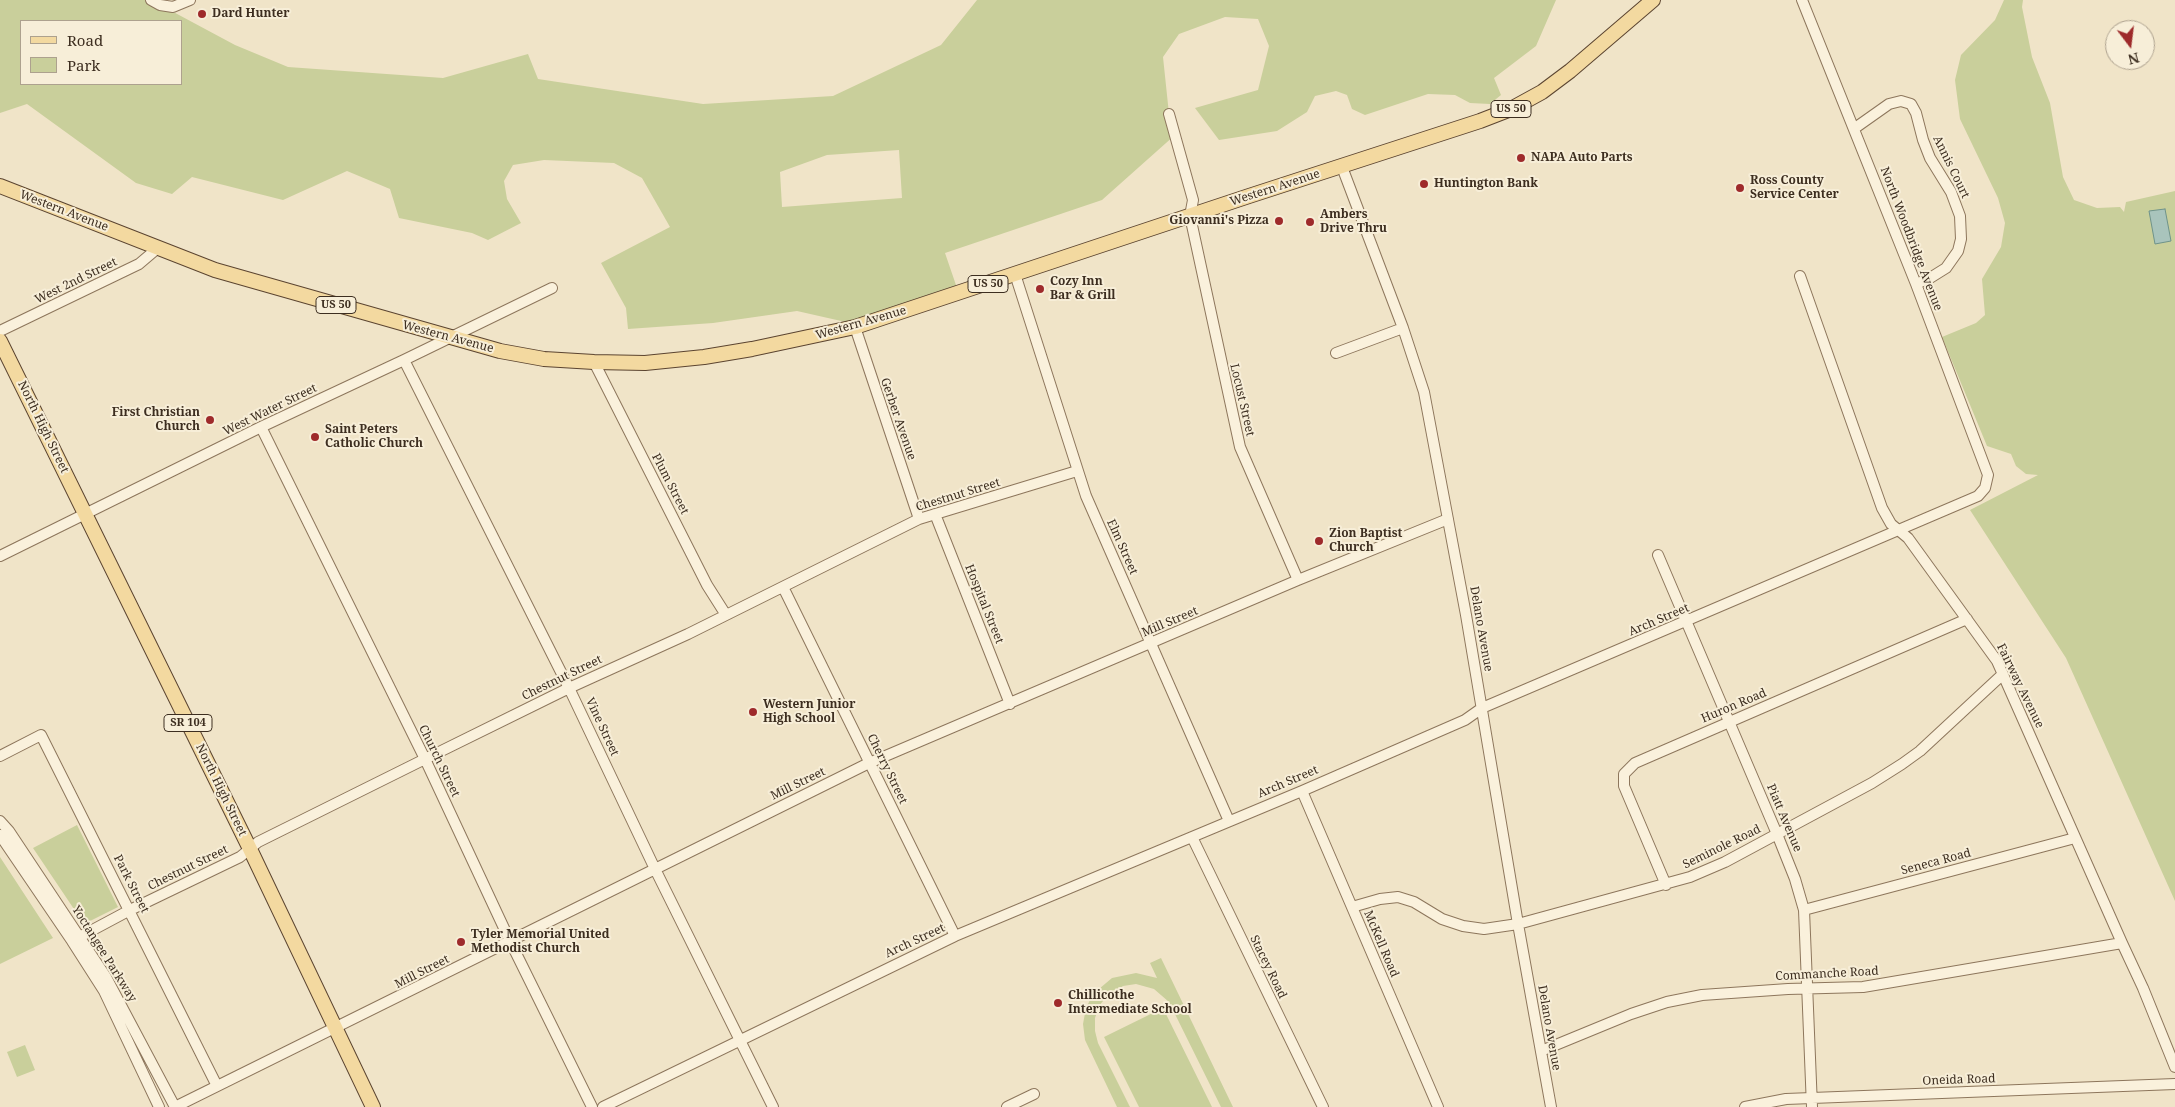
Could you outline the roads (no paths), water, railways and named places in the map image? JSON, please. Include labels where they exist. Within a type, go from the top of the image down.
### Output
[{"type":"main road","name":"Western Avenue","points":[[0,186],[215,270],[500,351],[544,359],[594,362],[646,363],[704,357],[752,349],[855,327],[1480,121],[1510,109],[1542,92],[1570,71],[1653,0]]},
{"type":"main road","name":"North High Street","points":[[0,341],[250,849],[373,1107]]},
{"type":"street","points":[[151,0],[160,5],[173,7],[190,0]]},
{"type":"street","name":"North Woodbridge Avenue","points":[[1802,0],[1916,284],[1988,475],[1985,488]]},
{"type":"street","name":"Annis Court","points":[[1854,128],[1889,104],[1901,101],[1911,104],[1916,113],[1930,158],[1951,192],[1960,216],[1961,238],[1958,252],[1946,268],[1916,284]]},
{"type":"street","name":"Locust Street","points":[[1169,114],[1193,200],[1190,216],[1240,447],[1298,580]]},
{"type":"street","name":"Delano Avenue","points":[[1342,167],[1403,328],[1424,392],[1482,708],[1551,1107]]},
{"type":"street","name":"West 2nd Street","points":[[0,331],[139,264],[159,247]]},
{"type":"street","name":"Elm Street","points":[[1015,274],[1076,471],[1229,821]]},
{"type":"street","name":"Fairway Avenue","points":[[1800,276],[1882,508],[1890,524],[1908,538],[1990,649],[2003,674],[2143,988],[2175,1067]]},
{"type":"street","name":"West Water Street","points":[[0,556],[261,427],[552,288]]},
{"type":"street","name":"Gerber Avenue","points":[[855,327],[919,519]]},
{"type":"street","points":[[1336,353],[1403,328]]},
{"type":"street","name":"Vine Street","points":[[404,360],[569,688],[655,869],[773,1107]]},
{"type":"street","name":"Plum Street","points":[[594,362],[707,585],[726,615]]},
{"type":"street","name":"Church Street","points":[[261,427],[424,758],[510,941],[592,1107]]},
{"type":"street","name":"Chestnut Street","points":[[76,938],[240,857],[250,849],[424,758],[726,615],[919,519],[1076,471]]},
{"type":"street","name":"Arch Street","points":[[603,1107],[955,936],[1302,791],[1465,720],[1482,708],[1970,500],[1978,496],[1985,488]]},
{"type":"street","name":"Hospital Street","points":[[935,514],[1010,704]]},
{"type":"street","name":"Mill Street","points":[[175,1107],[869,763],[1448,518]]},
{"type":"street","name":"Piatt Avenue","points":[[1658,555],[1796,879],[1804,910],[1812,1102]]},
{"type":"street","name":"Cherry Street","points":[[783,587],[955,936]]},
{"type":"street","name":"Huron Road","points":[[1666,885],[1624,786],[1624,774],[1635,763],[1967,619]]},
{"type":"street","name":"Seminole Road","points":[[1352,907],[1380,899],[1398,897],[1414,902],[1442,919],[1463,926],[1484,929],[1518,924],[1666,885],[1707,871],[1872,783],[1902,764],[1920,751],[2003,674]]},
{"type":"street","name":"Park Street","points":[[0,756],[41,735],[218,1086]]},
{"type":"street","name":"McKell Road","points":[[1302,791],[1438,1107]]},
{"type":"street","name":"Yoctangee Parkway","points":[[0,821],[76,938],[104,991],[159,1107]]},
{"type":"street","name":"Yoctangee Parkway","points":[[0,835],[106,977],[175,1107]]},
{"type":"street","name":"Stacey Road","points":[[1192,837],[1323,1107]]},
{"type":"street","name":"Seneca Road","points":[[1804,910],[2075,838]]},
{"type":"street","name":"Commanche Road","points":[[1541,1051],[1632,1014],[1667,1002],[1729,992],[1863,987],[2122,944]]},
{"type":"street","name":"Oneida Road","points":[[1745,1107],[1786,1100],[1812,1102],[2175,1084]]},
{"type":"street","points":[[1007,1107],[1034,1094]]},
{"type":"water","points":[[2165,209],[2171,241],[2155,244],[2149,211]]},
{"type":"place","name":"Dard Hunter","points":[[202,14]]},
{"type":"place","name":"NAPA Auto Parts","points":[[1521,158]]},
{"type":"place","name":"Huntington Bank","points":[[1424,184]]},
{"type":"place","name":"Ross County Service Center","points":[[1740,188]]},
{"type":"place","name":"Giovanni's Pizza","points":[[1279,221]]},
{"type":"place","name":"Ambers Drive Thru","points":[[1310,222]]},
{"type":"place","name":"Cozy Inn Bar & Grill","points":[[1040,289]]},
{"type":"place","name":"First Christian Church","points":[[210,420]]},
{"type":"place","name":"Saint Peters Catholic Church","points":[[315,437]]},
{"type":"place","name":"Zion Baptist Church","points":[[1319,541]]},
{"type":"place","name":"Western Junior High School","points":[[753,712]]},
{"type":"place","name":"Tyler Memorial United Methodist Church","points":[[461,942]]},
{"type":"place","name":"Chillicothe Intermediate School","points":[[1058,1003]]}]
